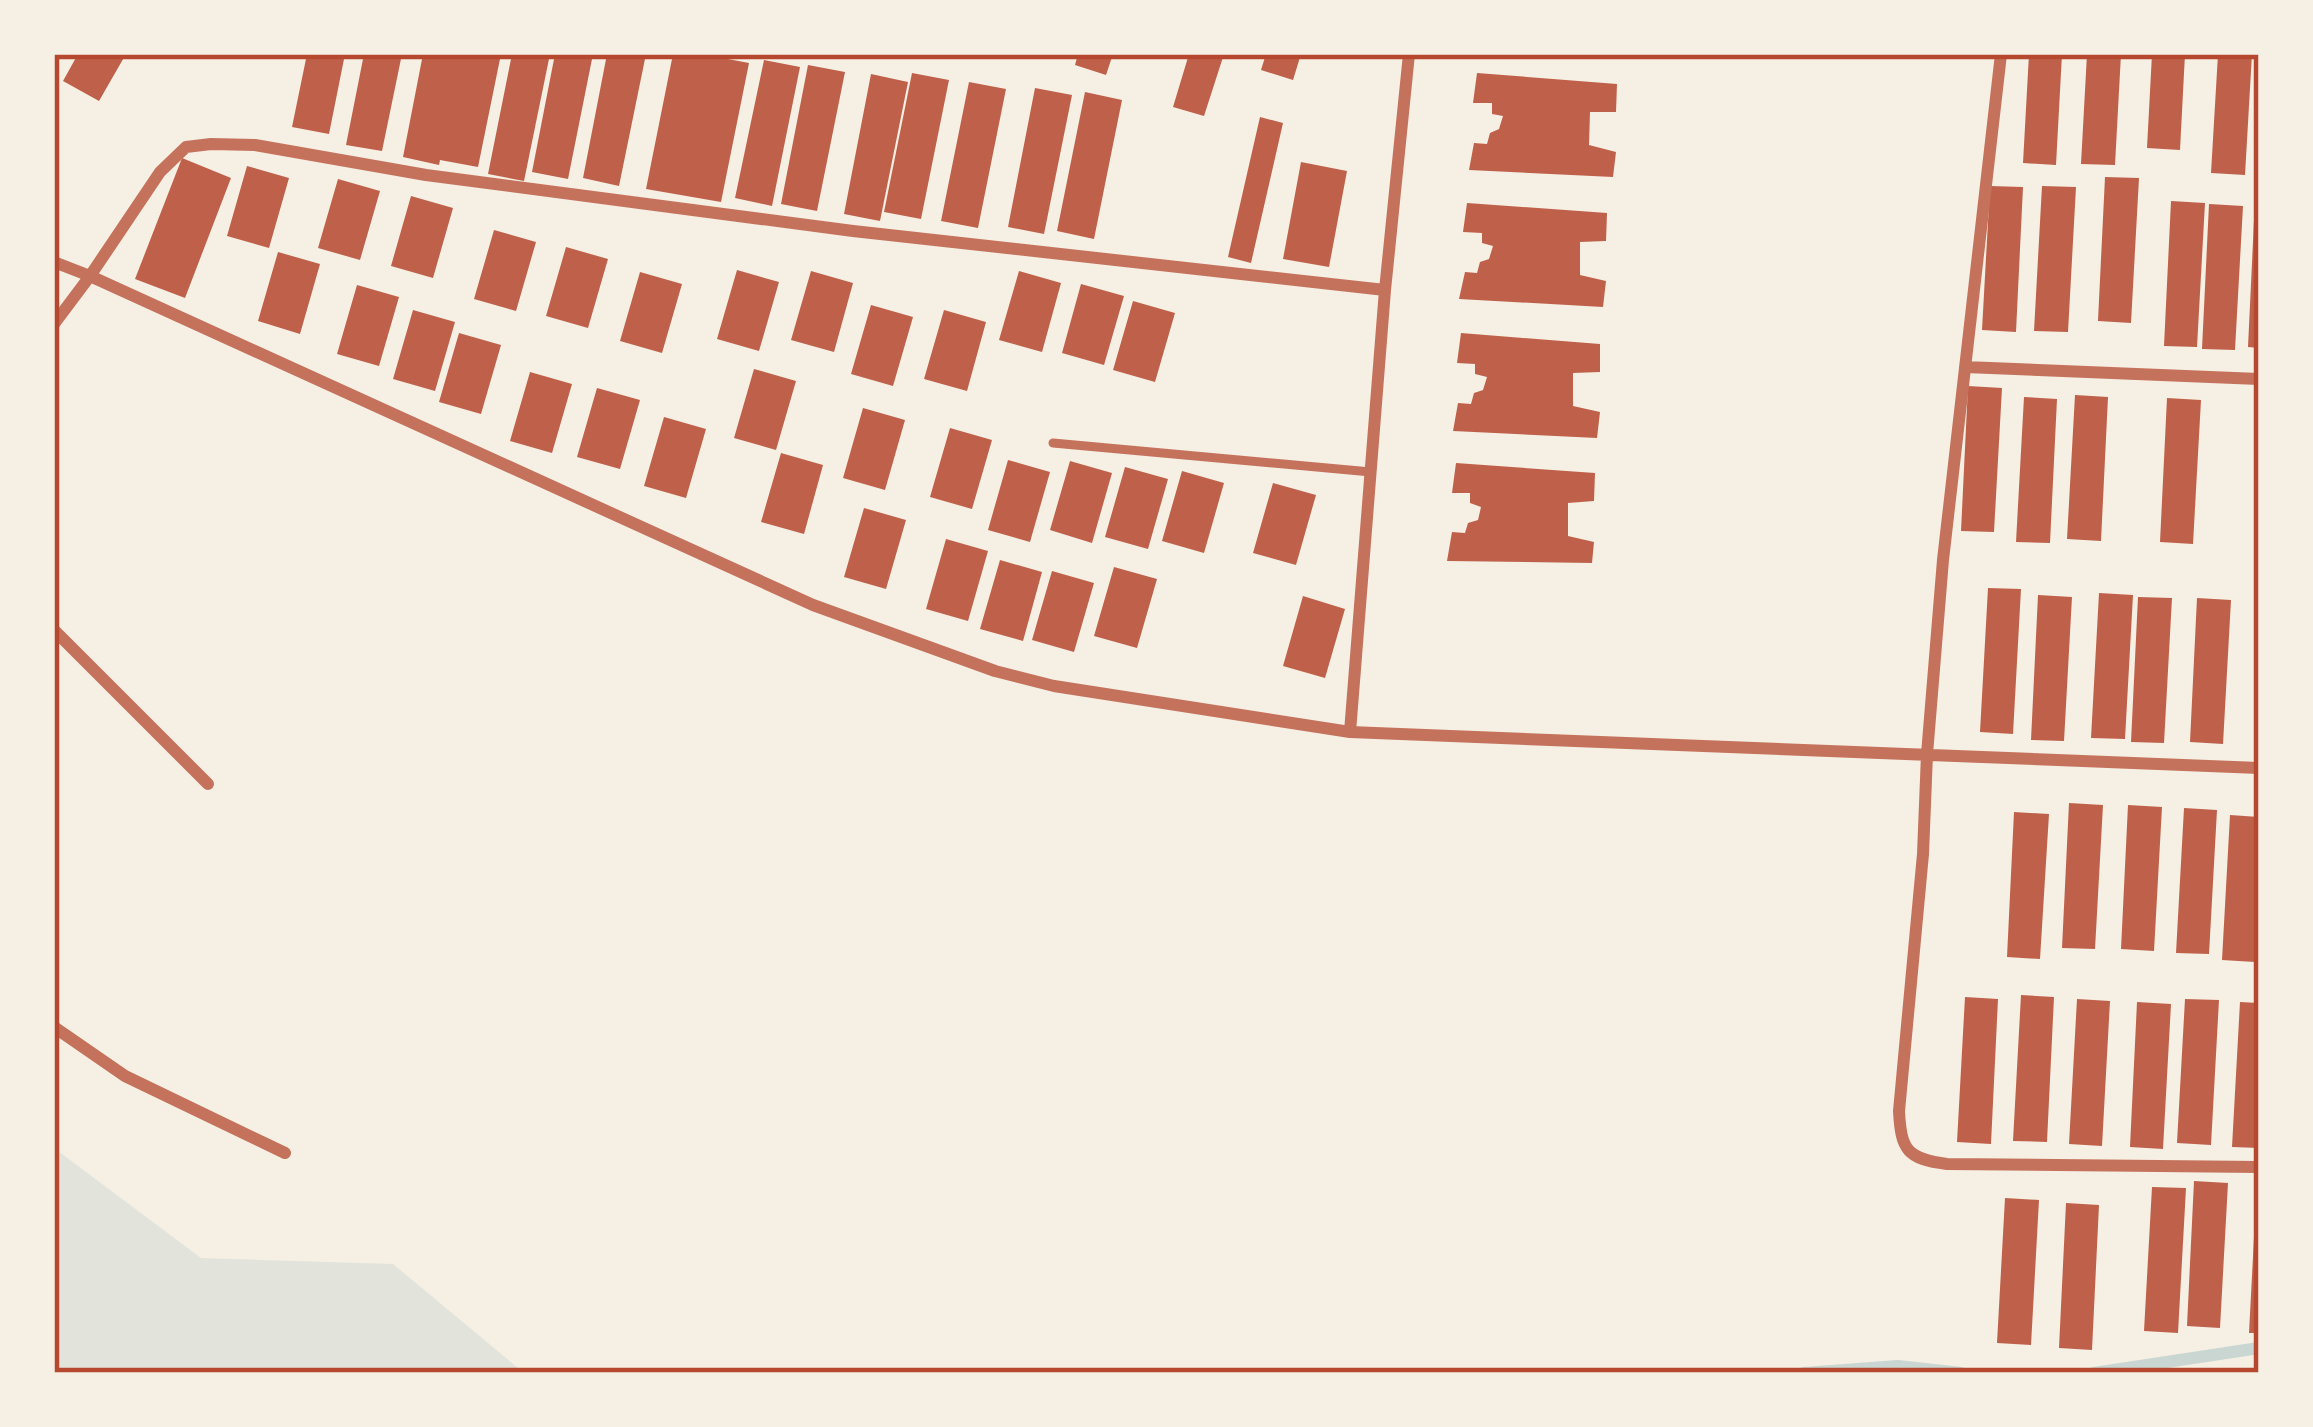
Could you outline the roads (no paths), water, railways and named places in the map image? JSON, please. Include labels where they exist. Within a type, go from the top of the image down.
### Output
[{"type":"street","points":[[1350,731],[1409,54]]},
{"type":"street","points":[[2001,54],[1943,560],[1900,1136],[1910,1153],[1920,1159],[1947,1164],[2259,1167]]},
{"type":"street","points":[[54,324],[160,172],[186,147],[211,144],[255,145],[426,175],[853,231],[1385,290]]},
{"type":"street","points":[[54,262],[813,605],[995,671],[1054,686],[1350,731],[2259,768]]},
{"type":"street","points":[[1965,367],[2259,379]]},
{"type":"street","points":[[54,630],[208,784]]},
{"type":"street","points":[[54,1027],[125,1076],[285,1153]]},
{"type":"lane","points":[[1053,443],[1370,472]]},
{"type":"waterway","points":[[2094,1373],[2259,1348]]},
{"type":"waterway","points":[[1804,1373],[1898,1366],[1961,1373]]}]
